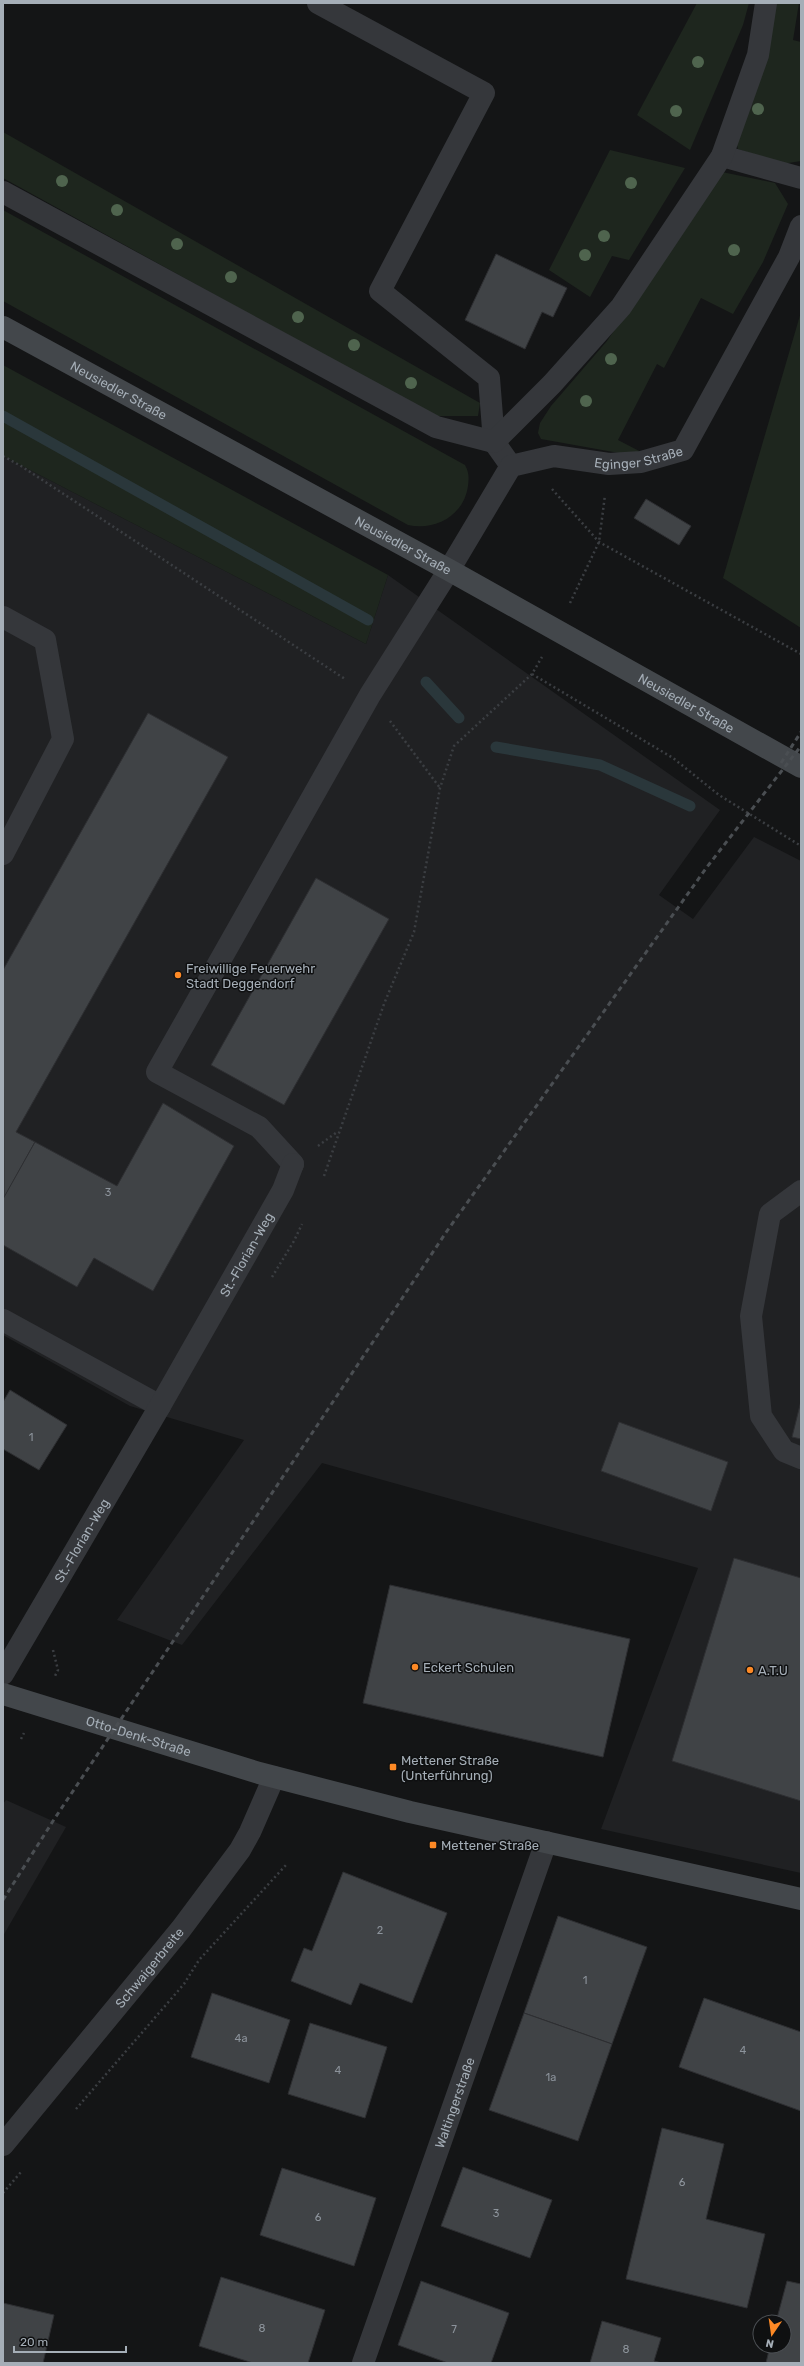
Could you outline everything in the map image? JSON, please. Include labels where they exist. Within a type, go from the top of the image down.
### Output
[{"type":"main road","name":"Neusiedler Straße","points":[[3,327],[558,630],[801,767]]},
{"type":"main road","name":"Otto-Denk-Straße","points":[[3,1694],[274,1777]]},
{"type":"main road","points":[[274,1777],[410,1812],[801,1899]]},
{"type":"street","points":[[318,3],[484,93],[380,291],[489,378],[494,442]]},
{"type":"street","points":[[494,442],[552,384],[621,307],[722,156],[758,55],[766,3]]},
{"type":"street","points":[[722,156],[801,178]]},
{"type":"street","points":[[3,192],[436,427],[494,442],[520,464],[449,570],[370,695]]},
{"type":"street","name":"Eginger Straße","points":[[520,464],[554,456],[609,464],[641,462],[683,450],[789,256],[801,226]]},
{"type":"street","points":[[3,617],[45,640],[63,739],[3,854]]},
{"type":"street","name":"St.-Florian-Weg","points":[[3,1674],[160,1406],[283,1190],[292,1164],[259,1128],[157,1072],[370,695]]},
{"type":"street","points":[[801,1191],[770,1214],[750,1316],[761,1416],[784,1452],[801,1458]]},
{"type":"street","points":[[3,1320],[160,1406]]},
{"type":"street","name":"Schwaigerbreite","points":[[3,2146],[181,1929],[240,1850],[250,1832],[274,1777]]},
{"type":"street","name":"Waltingerstraße","points":[[364,2363],[546,1842]]},
{"type":"path","points":[[3,456],[22,466],[370,695],[440,788]]},
{"type":"path","points":[[520,464],[599,542],[801,654]]},
{"type":"path","points":[[337,1132],[384,1004],[414,932],[440,788],[454,746],[532,674],[558,630],[599,542],[609,464]]},
{"type":"path","points":[[532,674],[673,758],[719,795],[801,846]]},
{"type":"path","points":[[70,2115],[184,1984],[199,1960],[286,1865]]},
{"type":"path","points":[[3,2193],[24,2169]]},
{"type":"shaded area","points":[[697,3],[749,3],[743,25],[690,150],[637,115]]},
{"type":"shaded area","points":[[771,3],[799,3],[793,40],[801,42],[801,161],[782,164],[738,149],[734,134]]},
{"type":"shaded area","points":[[3,132],[480,403],[478,416],[435,416],[3,178]]},
{"type":"shaded area","points":[[610,150],[685,168],[629,260],[612,256],[590,297],[549,270]]},
{"type":"shaded area","points":[[722,172],[775,183],[788,204],[763,262],[733,314],[701,298],[664,368],[657,364],[618,440],[645,454],[630,455],[541,439],[538,433],[540,423],[551,406],[607,341]]},
{"type":"shaded area","points":[[3,210],[465,465],[469,478],[468,486],[461,505],[455,513],[438,523],[429,526],[408,525],[3,301]]},
{"type":"shaded area","points":[[801,312],[801,628],[723,578]]},
{"type":"shaded area","points":[[3,365],[388,575],[366,644],[3,456]]},
{"type":"shaded area","points":[[3,456],[366,644],[388,575],[720,810],[659,895],[693,919],[754,837],[801,861],[801,1873],[601,1829],[698,1568],[322,1463],[182,1645],[117,1620],[244,1440],[130,1406],[3,1335]]},
{"type":"shaded area","points":[[6,1800],[66,1827],[3,1936],[3,1804]]},
{"type":"building","points":[[496,254],[567,288],[553,317],[542,312],[525,349],[465,320]]},
{"type":"building","points":[[646,499],[691,526],[679,545],[634,518]]},
{"type":"building","points":[[148,713],[228,757],[16,1132],[35,1142],[4,1198],[3,970]]},
{"type":"building","points":[[316,878],[389,919],[284,1105],[211,1065]]},
{"type":"building","points":[[163,1103],[234,1146],[153,1291],[94,1258],[77,1287],[3,1245],[3,1199],[35,1142],[117,1186]]},
{"type":"building","points":[[10,1390],[67,1425],[39,1470],[3,1449],[3,1402]]},
{"type":"building","points":[[801,1401],[801,1439],[792,1437]]},
{"type":"building","points":[[619,1422],[728,1462],[711,1511],[601,1471]]},
{"type":"building","name":"A.T.U","points":[[734,1558],[801,1578],[801,1801],[672,1761]]},
{"type":"building","points":[[390,1585],[630,1639],[603,1757],[363,1703]]},
{"type":"building","points":[[343,1872],[447,1913],[412,2003],[360,1983],[351,2005],[291,1981],[304,1948],[312,1951]]},
{"type":"building","points":[[558,1916],[647,1947],[612,2044],[524,2013]]},
{"type":"building","points":[[212,1993],[290,2020],[269,2083],[191,2057]]},
{"type":"building","points":[[704,1998],[801,2032],[801,2111],[679,2067]]},
{"type":"building","points":[[524,2013],[612,2044],[578,2141],[489,2110]]},
{"type":"building","points":[[310,2023],[387,2047],[365,2118],[288,2094]]},
{"type":"building","points":[[662,2128],[724,2144],[706,2219],[765,2234],[747,2308],[626,2279]]},
{"type":"building","points":[[463,2167],[552,2200],[530,2258],[441,2226]]},
{"type":"building","points":[[282,2168],[376,2198],[354,2266],[260,2235]]},
{"type":"building","points":[[221,2277],[325,2310],[308,2363],[253,2363],[199,2346]]},
{"type":"building","points":[[421,2281],[509,2313],[491,2363],[448,2363],[398,2345]]},
{"type":"building","points":[[787,2281],[801,2284],[801,2363],[766,2363],[768,2354],[792,2354],[792,2314],[778,2314]]},
{"type":"building","points":[[3,2303],[54,2315],[43,2363],[3,2363]]},
{"type":"building","points":[[602,2321],[661,2338],[654,2361],[662,2363],[590,2363]]},
{"type":"waterway","points":[[3,416],[368,620]]},
{"type":"waterway","points":[[426,682],[459,718]]},
{"type":"waterway","points":[[496,747],[600,765],[690,806]]},
{"type":"railway","points":[[781,763],[801,732]]},
{"type":"railway","points":[[3,1900],[53,1821],[447,1231],[707,867],[801,746]]},
{"type":"place","name":"Freiwillige Feuerwehr Stadt Deggendorf","points":[[178,975]]},
{"type":"place","name":"Eckert Schulen","points":[[415,1667]]},
{"type":"place","name":"A.T.U","points":[[750,1670]]},
{"type":"place","name":"Mettener Straße (Unterführung)","points":[[393,1767]]},
{"type":"place","name":"Mettener Straße","points":[[433,1845]]}]
